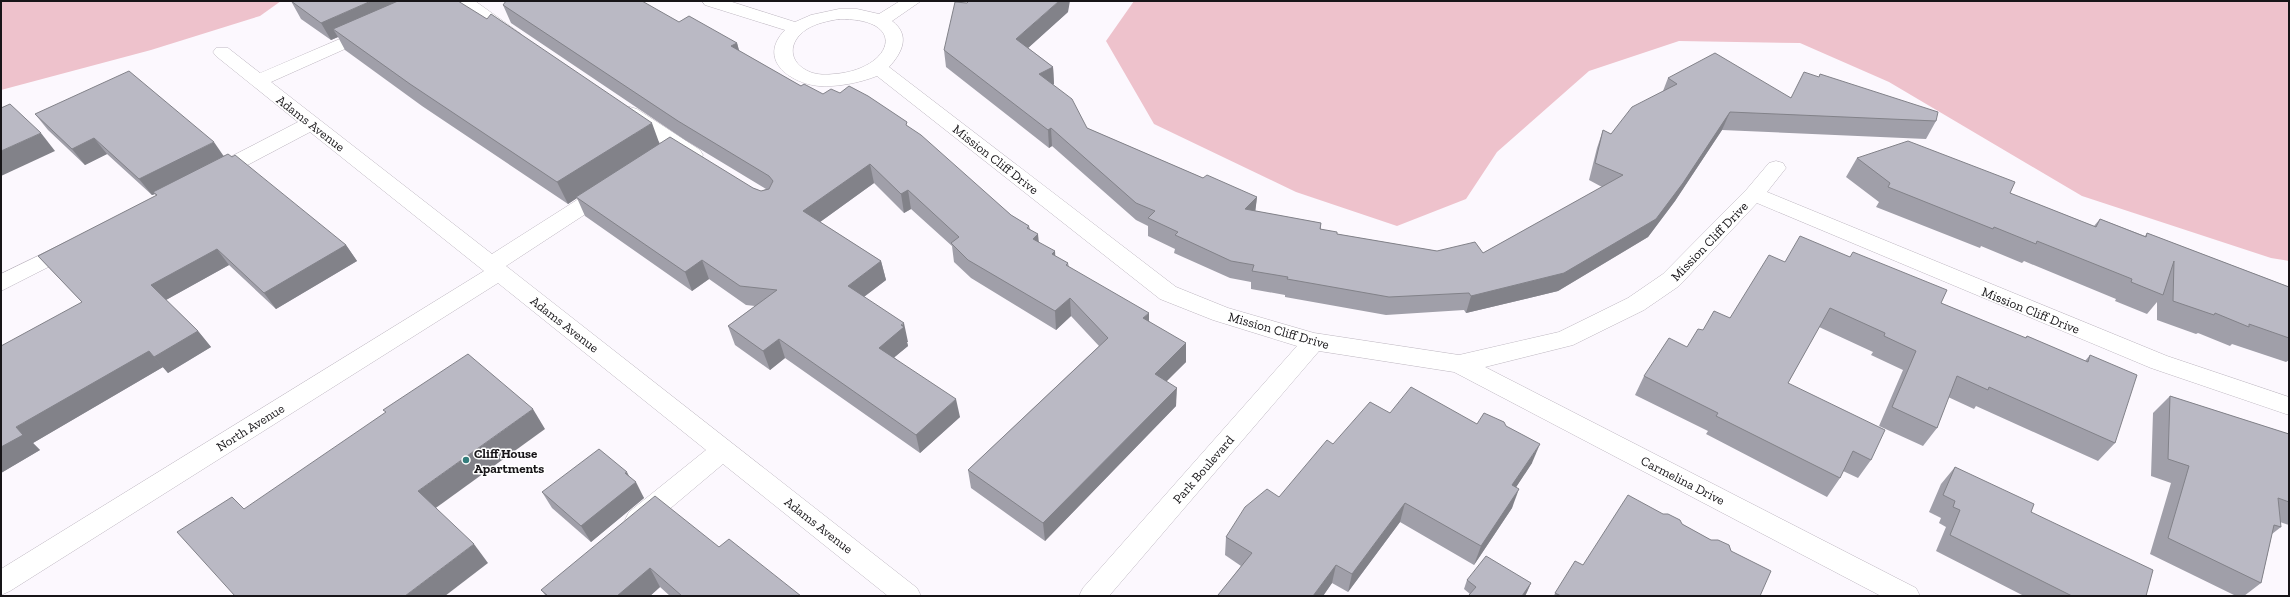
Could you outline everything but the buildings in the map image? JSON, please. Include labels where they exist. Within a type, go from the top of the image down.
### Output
[{"type":"street","points":[[463,1],[528,45]]},
{"type":"street","points":[[711,1],[797,28]]},
{"type":"street","points":[[881,20],[912,1]]},
{"type":"street","points":[[839,14],[862,14],[881,20],[893,30],[896,43],[891,56],[878,68],[859,76],[837,80],[816,80],[798,74],[786,64],[782,52],[786,40],[797,28],[816,19],[839,14]]},
{"type":"street","points":[[258,81],[382,26]]},
{"type":"street","name":"Adams Avenue","points":[[222,52],[908,596]]},
{"type":"street","name":"Mission Cliff Drive","points":[[878,68],[1168,293],[1221,314],[1314,342],[1459,364],[1565,338],[1636,304],[1671,280],[1754,194],[1776,168]]},
{"type":"street","points":[[612,102],[710,165]]},
{"type":"street","points":[[199,181],[312,124]]},
{"type":"street","points":[[658,158],[677,145]]},
{"type":"street","name":"North Avenue","points":[[1,583],[495,269],[625,179]]},
{"type":"street","name":"Mission Cliff Drive","points":[[1754,194],[2159,362],[2289,406]]},
{"type":"street","points":[[1,283],[86,239]]},
{"type":"street","name":"Park Boulevard","points":[[1092,596],[1314,342]]},
{"type":"street","name":"Carmelina Drive","points":[[1459,364],[1907,596]]},
{"type":"street","points":[[619,536],[724,450]]},
{"type":"shaded area","points":[[1,1],[281,1],[260,16],[151,50],[1,90]]},
{"type":"shaded area","points":[[1134,1],[2289,1],[2289,261],[2271,258],[2082,196],[1889,82],[1800,43],[1679,41],[1589,71],[1497,152],[1466,199],[1397,226],[1296,192],[1154,124],[1106,41]]},
{"type":"place","name":"Cliff House Apartments","points":[[466,460]]}]
